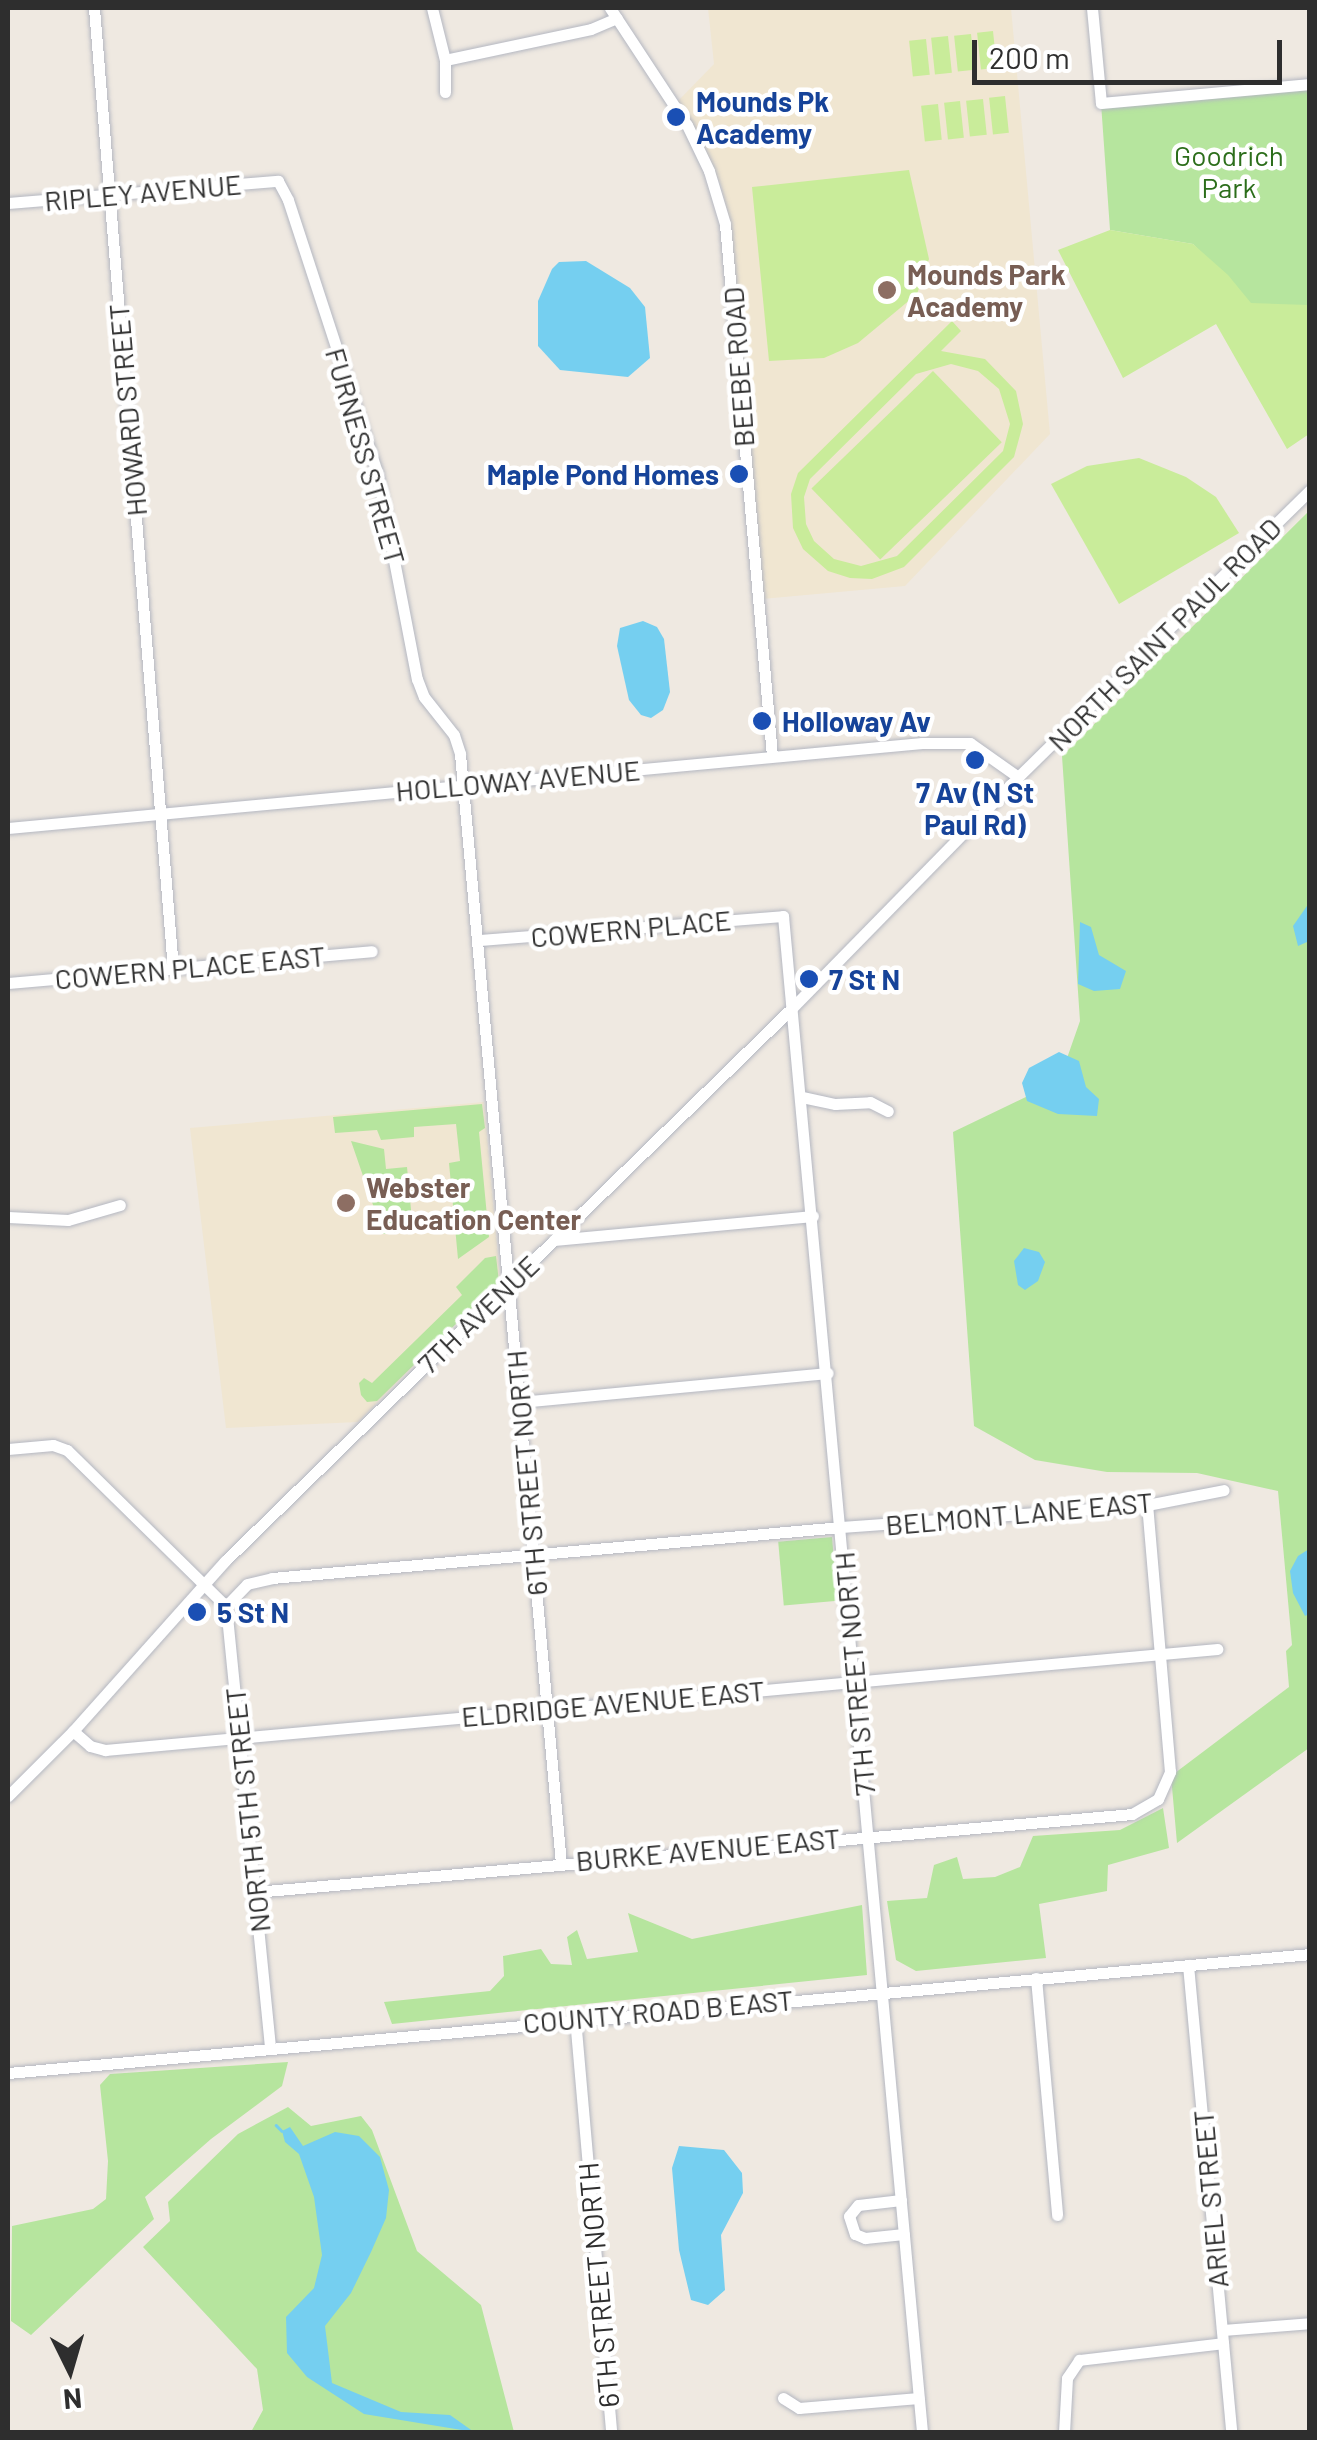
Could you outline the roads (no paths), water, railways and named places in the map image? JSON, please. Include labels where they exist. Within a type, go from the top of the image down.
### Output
[{"type":"street","name":"HOWARD STREET","points":[[94,8],[161,814]]},
{"type":"street","points":[[432,8],[439,20],[445,92]]},
{"type":"street","points":[[1092,8],[1101,103],[1310,84]]},
{"type":"street","points":[[445,60],[591,29],[613,12]]},
{"type":"street","name":"BEEBE ROAD","points":[[613,12],[688,125],[710,171],[725,224],[772,756]]},
{"type":"street","name":"RIPLEY AVENUE","points":[[8,203],[278,181]]},
{"type":"street","name":"FURNESS STREET","points":[[278,181],[377,472],[417,679],[424,697],[454,734],[465,785]]},
{"type":"street","name":"NORTH SAINT PAUL ROAD","points":[[1018,777],[1310,490]]},
{"type":"street","name":"HOLLOWAY AVENUE","points":[[8,828],[922,743],[970,744],[1018,777]]},
{"type":"street","name":"7TH AVENUE","points":[[8,1796],[73,1731],[202,1586],[793,1007],[1018,777]]},
{"type":"street","name":"6TH STREET NORTH","points":[[465,785],[561,1863]]},
{"type":"street","points":[[161,814],[173,969]]},
{"type":"street","name":"7TH STREET NORTH","points":[[784,916],[922,2432]]},
{"type":"street","name":"COWERN PLACE","points":[[479,940],[784,916]]},
{"type":"street","name":"COWERN PLACE EAST","points":[[8,983],[372,951]]},
{"type":"street","points":[[802,1097],[835,1104],[870,1102],[888,1112]]},
{"type":"street","points":[[8,1217],[68,1220],[120,1205]]},
{"type":"street","points":[[554,1240],[813,1216]]},
{"type":"street","points":[[520,1402],[828,1373]]},
{"type":"street","points":[[8,1450],[53,1445],[67,1450],[226,1606]]},
{"type":"street","name":"BELMONT LANE EAST","points":[[226,1606],[246,1584],[272,1578],[841,1527],[1146,1506],[1224,1490]]},
{"type":"street","points":[[1146,1506],[1160,1653]]},
{"type":"street","name":"NORTH 5TH STREET","points":[[226,1606],[270,2046]]},
{"type":"street","name":"ELDRIDGE AVENUE EAST","points":[[73,1731],[90,1746],[105,1750],[1217,1648]]},
{"type":"street","name":"BURKE AVENUE EAST","points":[[255,1892],[868,1834],[1132,1814],[1158,1798],[1170,1772],[1160,1653]]},
{"type":"street","name":"COUNTY ROAD B EAST","points":[[8,2073],[575,2018],[1310,1954]]},
{"type":"street","name":"ARIEL STREET","points":[[1188,1966],[1232,2432]]},
{"type":"street","points":[[1036,1978],[1057,2215]]},
{"type":"street","name":"6TH STREET NORTH","points":[[575,2018],[611,2432]]},
{"type":"street","points":[[901,2200],[858,2205],[849,2216],[858,2236],[904,2234]]},
{"type":"street","points":[[1064,2432],[1067,2378],[1075,2363],[1087,2356],[1310,2323]]},
{"type":"street","points":[[783,2398],[799,2408],[919,2398]]},
{"type":"water","points":[[586,261],[630,288],[645,307],[650,358],[628,377],[560,370],[538,346],[538,301],[552,269],[559,262]]},
{"type":"water","points":[[643,621],[657,627],[664,639],[670,692],[663,710],[651,718],[641,715],[629,700],[617,646],[620,628]]},
{"type":"water","points":[[1309,903],[1307,942],[1298,946],[1293,926]]},
{"type":"water","points":[[1080,922],[1091,927],[1099,955],[1126,971],[1120,989],[1094,991],[1078,984]]},
{"type":"water","points":[[1059,1052],[1079,1061],[1086,1087],[1099,1099],[1097,1116],[1058,1114],[1027,1101],[1022,1083],[1029,1068]]},
{"type":"water","points":[[1024,1248],[1039,1252],[1045,1262],[1038,1281],[1025,1290],[1018,1285],[1014,1261]]},
{"type":"water","points":[[1309,1549],[1309,1614],[1305,1616],[1293,1593],[1290,1571],[1298,1556]]},
{"type":"water","points":[[290,2127],[303,2146],[335,2132],[359,2136],[380,2157],[389,2190],[386,2218],[371,2252],[351,2293],[325,2326],[332,2383],[401,2412],[450,2415],[474,2432],[364,2414],[307,2377],[287,2353],[286,2317],[314,2288],[322,2255],[314,2197],[299,2154],[285,2142],[282,2131]]},
{"type":"water","points":[[679,2146],[724,2150],[742,2173],[743,2193],[721,2235],[725,2290],[708,2305],[691,2300],[679,2250],[672,2168]]},
{"type":"waterway","points":[[276,2125],[282,2131]]},
{"type":"place","name":"Mounds Pk Academy","points":[[676,117]]},
{"type":"place","name":"Mounds Park Academy","points":[[887,290]]},
{"type":"place","name":"Maple Pond Homes","points":[[739,474]]},
{"type":"place","name":"Holloway Av","points":[[762,721]]},
{"type":"place","name":"7 Av (N St Paul Rd)","points":[[975,760]]},
{"type":"place","name":"7 St N","points":[[809,979]]},
{"type":"place","name":"Webster Education Center","points":[[346,1203]]},
{"type":"place","name":"5 St N","points":[[197,1612]]},
{"type":"park label","name":"Goodrich Park","points":[[1229,171]]}]
